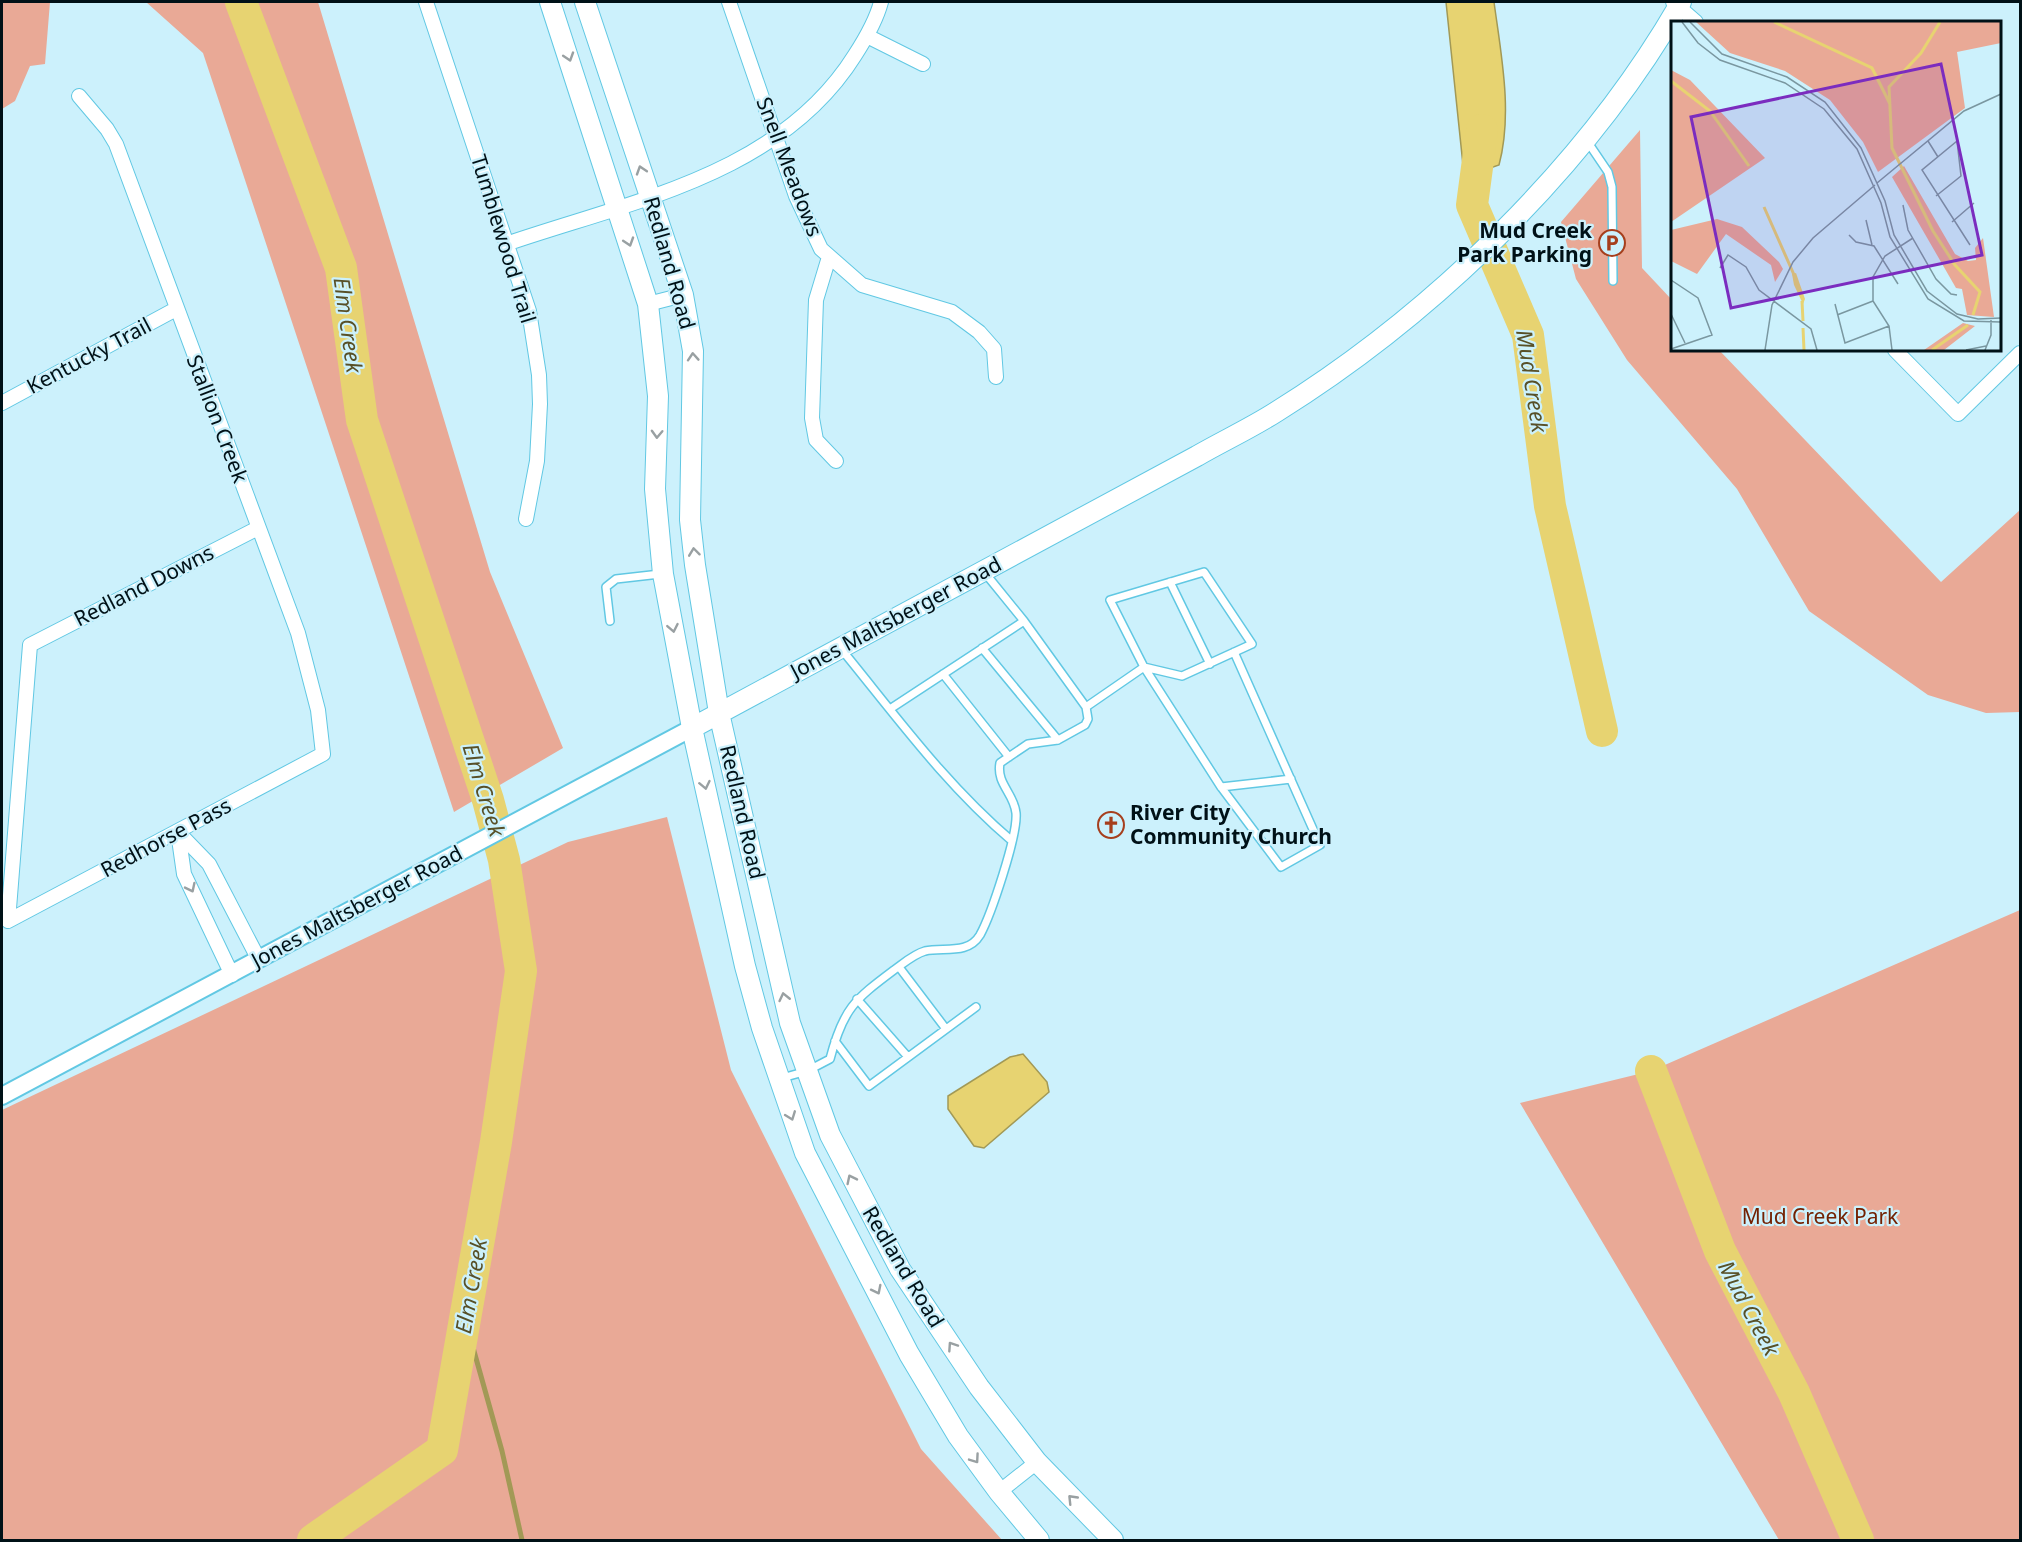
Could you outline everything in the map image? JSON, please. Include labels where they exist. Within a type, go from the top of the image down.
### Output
[{"type":"main road","name":"Redland Road","points":[[550,2],[648,304],[657,384],[655,489],[663,574],[692,728],[745,966],[778,1079],[805,1153],[909,1354],[958,1436],[999,1492],[1040,1540]]},
{"type":"main road","name":"Redland Road","points":[[585,2],[683,295],[693,351],[694,381],[690,520],[719,713],[790,1023],[830,1135],[900,1269],[980,1387],[1037,1462],[1113,1540]]},
{"type":"main road","name":"Jones Maltsberger Road","points":[[692,728],[1277,411],[1366,350],[1425,302],[1538,193],[1585,139],[1678,3]]},
{"type":"street","name":"Tumblewood Trail","points":[[426,2],[528,311],[539,375],[537,461],[526,519]]},
{"type":"street","name":"Snell Meadows","points":[[729,2],[775,139],[808,224],[829,258],[862,285],[952,312],[979,332],[994,349],[996,377]]},
{"type":"street","points":[[506,244],[719,171],[775,139],[807,113],[829,91],[867,36],[881,2]]},
{"type":"street","points":[[1678,3],[1695,21]]},
{"type":"street","points":[[867,36],[923,64]]},
{"type":"street","name":"Stallion Creek","points":[[79,96],[107,129],[116,144],[310,672],[318,710],[323,754]]},
{"type":"street","points":[[829,258],[816,300],[812,418],[816,440],[836,461]]},
{"type":"street","points":[[648,304],[683,295]]},
{"type":"street","name":"Kentucky Trail","points":[[2,403],[176,309]]},
{"type":"street","points":[[1896,351],[1958,414],[2020,353]]},
{"type":"street","name":"Redland Downs","points":[[8,921],[30,645],[258,528]]},
{"type":"street","name":"Jones Maltsberger Road","points":[[2,1096],[692,728]]},
{"type":"street","name":"Redhorse Pass","points":[[8,921],[323,754]]},
{"type":"street","points":[[178,832],[209,864],[259,960]]},
{"type":"street","points":[[178,832],[184,873],[232,975]]},
{"type":"street","points":[[999,1492],[1037,1462]]},
{"type":"lane","points":[[1585,139],[1608,172],[1612,187],[1613,281]]},
{"type":"lane","points":[[778,1079],[807,1071],[831,1059],[841,1022],[856,999],[899,967],[924,951],[956,950],[976,940],[1007,863],[1016,815],[1014,802],[998,773],[1000,763],[1028,744],[1058,740],[1085,725],[1088,719],[1086,707],[1024,621],[983,572]]},
{"type":"lane","points":[[1086,707],[1144,667],[1182,676],[1210,664],[1234,652],[1252,644],[1204,572],[1110,600],[1144,667],[1221,787],[1281,867],[1320,845],[1234,652]]},
{"type":"lane","points":[[610,621],[606,587],[616,579],[663,574]]},
{"type":"lane","points":[[1170,582],[1210,664]]},
{"type":"lane","points":[[890,709],[1024,621]]},
{"type":"lane","points":[[840,648],[940,772],[976,811],[1011,841]]},
{"type":"lane","points":[[982,648],[1058,740]]},
{"type":"lane","points":[[943,674],[1009,757]]},
{"type":"lane","points":[[1221,787],[1290,779]]},
{"type":"lane","points":[[899,967],[946,1029]]},
{"type":"lane","points":[[856,999],[908,1057]]},
{"type":"lane","points":[[835,1041],[869,1086],[976,1007]]},
{"type":"green space","points":[[2,2],[50,2],[45,64],[30,66],[15,101],[2,109]]},
{"type":"green space","points":[[146,2],[318,2],[490,572],[563,748],[454,812],[203,53]]},
{"type":"green space","points":[[1640,130],[1642,268],[1671,299],[1671,351],[1720,351],[1941,582],[2020,510],[2020,712],[1986,713],[1928,695],[1809,611],[1737,489],[1627,360],[1576,279],[1561,222]]},
{"type":"green space","points":[[667,817],[731,1070],[921,1449],[1002,1540],[2,1540],[2,1110],[568,842]]},
{"type":"green space","name":"Mud Creek Park","points":[[2020,910],[2020,1540],[1779,1540],[1520,1103],[1651,1071]]},
{"type":"shaded area","points":[[1446,2],[1494,2],[1502,63],[1505,125],[1499,165],[1467,176],[1463,165]]},
{"type":"shaded area","points":[[1023,1054],[1047,1082],[1049,1092],[984,1148],[974,1146],[948,1109],[948,1096],[1010,1057]]},
{"type":"waterway","name":"Elm Creek","points":[[241,2],[341,268],[362,420],[488,800],[504,860],[521,971],[496,1142],[442,1450],[313,1540]]},
{"type":"waterway","name":"Mud Creek","points":[[1482,130],[1472,205],[1528,335],[1550,506],[1602,731]]},
{"type":"waterway","name":"Mud Creek","points":[[1651,1071],[1720,1251],[1794,1393],[1858,1540]]},
{"type":"waterway","points":[[465,1319],[502,1451],[522,1540]]},
{"type":"place","name":"Mud Creek Park Parking","points":[[1612,243]]},
{"type":"place","name":"River City Community Church","points":[[1111,825]]}]
